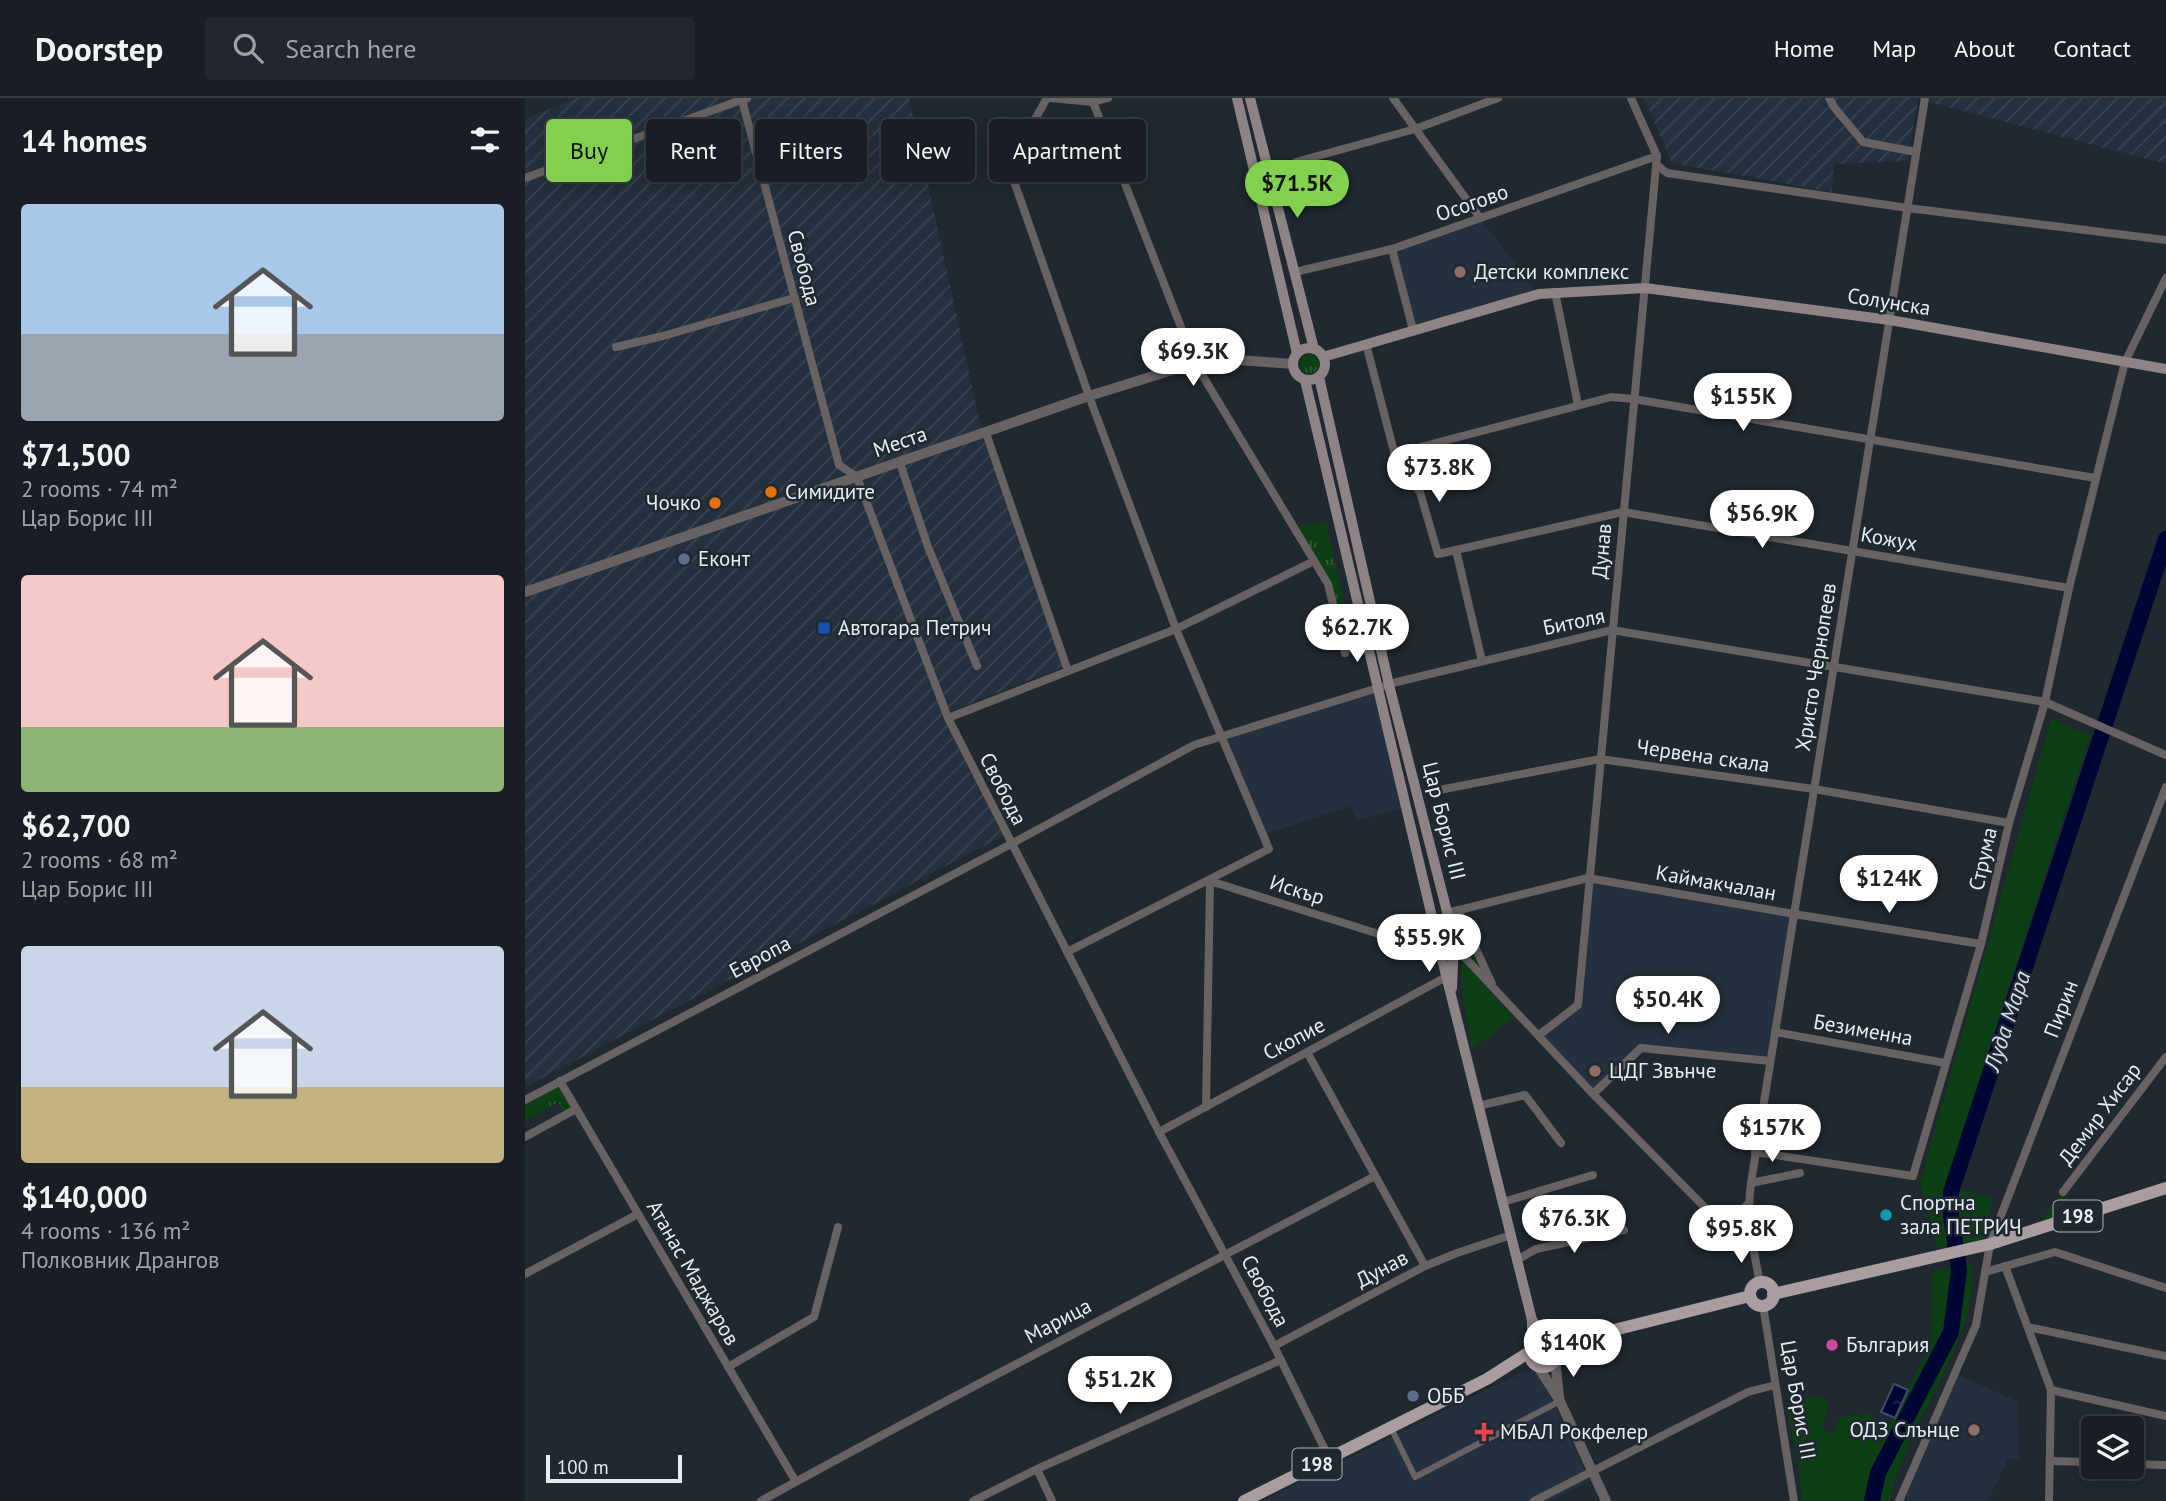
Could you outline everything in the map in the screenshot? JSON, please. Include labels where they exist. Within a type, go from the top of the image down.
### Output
[{"type":"main road","points":[[1237,98],[1295,358],[1296,373],[1305,380],[1319,377],[1325,368],[1324,357],[1314,349],[1250,98]]},
{"type":"main road","points":[[1324,357],[1522,298],[1555,292],[1645,288]]},
{"type":"main road","name":"Солунска","points":[[1645,288],[1890,320],[2166,369]]},
{"type":"main road","points":[[1295,358],[1305,349],[1314,349]]},
{"type":"main road","name":"Цар Борис III","points":[[1319,377],[1438,942],[1532,1320]]},
{"type":"main road","name":"Цар Борис III","points":[[1305,380],[1383,686],[1453,911],[1455,943]]},
{"type":"main road","points":[[1438,942],[1455,943],[1451,998]]},
{"type":"main road","name":"198","points":[[1773,1294],[1990,1244],[2166,1188]]},
{"type":"main road","points":[[1760,1283],[1767,1284],[1773,1294],[1772,1300],[1763,1306],[1753,1302],[1750,1296],[1751,1289],[1760,1283]]},
{"type":"main road","name":"198","points":[[1552,1350],[1590,1336],[1750,1296]]},
{"type":"main road","points":[[1532,1320],[1552,1350]]},
{"type":"main road","points":[[1532,1320],[1534,1356]]},
{"type":"main road","name":"198","points":[[1244,1501],[1534,1356],[1539,1342],[1552,1350]]},
{"type":"main road","name":"198","points":[[1534,1356],[1547,1366],[1552,1350]]},
{"type":"street","points":[[1067,952],[1269,849],[1176,629],[1089,396],[1010,164],[1049,98],[1093,102],[1108,98]]},
{"type":"street","points":[[1393,98],[1480,218]]},
{"type":"street","points":[[1296,162],[1415,129],[1499,98]]},
{"type":"street","name":"Дунав","points":[[1539,1035],[1578,1005],[1657,161],[1631,98]]},
{"type":"street","points":[[1829,98],[1863,142],[1916,152]]},
{"type":"street","name":"Христо Чернопеев","points":[[1751,1242],[1748,1204],[1755,1152],[1925,98]]},
{"type":"street","points":[[525,178],[745,99]]},
{"type":"street","name":"Свобода","points":[[745,99],[839,465],[857,477],[948,718],[1159,1132],[1274,1346],[1329,1458]]},
{"type":"street","points":[[1093,102],[1195,363],[1328,584],[1345,653]]},
{"type":"street","points":[[1657,161],[1667,173],[1908,208],[2166,240]]},
{"type":"street","name":"Осогово","points":[[1295,272],[1392,249],[1657,161]]},
{"type":"street","points":[[1392,249],[1413,330]]},
{"type":"street","name":"Струма","points":[[1755,1152],[1913,1176],[1981,943],[2010,823],[2045,702],[2069,588],[2125,362],[2166,278]]},
{"type":"street","points":[[1555,292],[1578,405]]},
{"type":"street","points":[[616,346],[663,336],[794,298]]},
{"type":"street","points":[[1366,344],[1398,467],[1420,492],[1438,554],[1456,550],[1482,661]]},
{"type":"street","name":"Места","points":[[525,592],[1089,396],[1195,363],[1295,358]]},
{"type":"street","points":[[1394,454],[1611,397],[2095,478]]},
{"type":"street","points":[[986,433],[1068,671]]},
{"type":"street","points":[[900,463],[928,547],[977,667]]},
{"type":"street","name":"Кожух","points":[[1456,550],[1623,512],[2069,588]]},
{"type":"street","points":[[948,718],[1176,629],[1314,561]]},
{"type":"street","name":"Битоля","points":[[1011,844],[1194,745],[1219,736],[1383,686],[1612,630],[2045,702],[2166,755]]},
{"type":"street","name":"Червена скала","points":[[1434,791],[1600,759],[1814,789],[2010,823]]},
{"type":"street","name":"Пирин","points":[[1899,1501],[1976,1325],[1990,1244],[2166,787]]},
{"type":"street","name":"Европа","points":[[525,1100],[1011,844]]},
{"type":"street","name":"Каймакчалан","points":[[1453,911],[1588,878],[1794,915],[1981,943]]},
{"type":"street","points":[[1206,1107],[1210,881]]},
{"type":"street","name":"Искър","points":[[1210,881],[1414,945]]},
{"type":"street","points":[[1453,911],[1495,989]]},
{"type":"street","name":"Цар Борис III","points":[[1455,943],[1593,1094],[1731,1234],[1751,1242]]},
{"type":"street","name":"Скопие","points":[[1159,1132],[1446,977]]},
{"type":"street","name":"Безименна","points":[[1775,1032],[1945,1063]]},
{"type":"street","points":[[1593,1094],[1641,1048],[1770,1061]]},
{"type":"street","points":[[1307,1052],[1425,1266]]},
{"type":"street","name":"Демир Хисар","points":[[2063,1192],[2166,1057]]},
{"type":"street","name":"Атанас Маджаров","points":[[560,1081],[796,1482]]},
{"type":"street","points":[[1478,1106],[1525,1095],[1562,1143]]},
{"type":"street","points":[[525,1137],[576,1109]]},
{"type":"street","points":[[1751,1183],[1800,1173]]},
{"type":"street","points":[[1503,1202],[1593,1175]]},
{"type":"street","name":"Марица","points":[[761,1501],[1118,1309],[1375,1176]]},
{"type":"street","points":[[1718,1220],[1730,1220],[1748,1204]]},
{"type":"street","points":[[525,1274],[638,1214]]},
{"type":"street","points":[[728,1367],[814,1317],[838,1227]]},
{"type":"street","points":[[1517,1259],[1536,1249],[1624,1230]]},
{"type":"street","name":"Дунав","points":[[1274,1346],[1425,1266],[1511,1235]]},
{"type":"street","points":[[1751,1242],[1760,1283]]},
{"type":"street","points":[[1985,1272],[2055,1252],[2166,1288]]},
{"type":"street","points":[[2005,1266],[2051,1390],[2049,1501]]},
{"type":"street","name":"Цар Борис III","points":[[1763,1306],[1793,1501]]},
{"type":"street","points":[[2028,1327],[2166,1356]]},
{"type":"street","points":[[1552,1350],[1560,1401]]},
{"type":"street","points":[[1534,1356],[1560,1401],[1606,1501]]},
{"type":"street","points":[[973,1501],[1037,1469],[1281,1360]]},
{"type":"street","points":[[1534,1501],[1748,1392],[1775,1385]]},
{"type":"street","points":[[2051,1390],[2166,1416]]},
{"type":"street","points":[[1391,1427],[1415,1477],[1560,1401]]},
{"type":"street","points":[[2050,1461],[2081,1462]]},
{"type":"street","points":[[2144,1464],[2166,1465]]},
{"type":"street","points":[[1037,1469],[1052,1501]]},
{"type":"shaded area","points":[[577,98],[909,98],[914,119],[881,119],[881,182],[927,182],[981,427],[1063,667],[944,714],[1003,836],[525,1087],[525,119]]},
{"type":"shaded area","points":[[1644,98],[2166,98],[2166,164],[1918,99],[1908,161],[1834,164],[1832,192],[1672,163]]},
{"type":"shaded area","name":"Детски комплекс","points":[[1480,218],[1539,294],[1413,330],[1392,249]]},
{"type":"shaded area","points":[[1378,687],[1405,807],[1356,821],[1351,806],[1263,835],[1219,736]]},
{"type":"shaded area","points":[[1588,878],[1794,914],[1770,1061],[1641,1048],[1593,1094],[1539,1035],[1578,1005]]},
{"type":"shaded area","name":"МБАЛ Рокфелер","points":[[1531,1370],[1540,1375],[1590,1481],[1551,1501],[1262,1501],[1500,1383]]},
{"type":"shaded area","name":"ОДЗ Слънце","points":[[1954,1373],[2017,1401],[2019,1459],[2008,1459],[1988,1501],[1899,1501]]},
{"type":"green space","points":[[1309,354],[1316,357],[1319,364],[1316,371],[1309,374],[1302,371],[1299,364],[1302,357]]},
{"type":"green space","points":[[1325,521],[1356,651],[1345,653],[1328,584],[1295,528]]},
{"type":"green space","points":[[2051,719],[2090,735],[1945,1186],[1993,1198],[1983,1240],[1937,1248],[1920,1183]]},
{"type":"green space","points":[[1461,926],[1478,965],[1476,967],[1460,946]]},
{"type":"green space","points":[[1464,963],[1514,1018],[1472,1050],[1463,995],[1461,964]]},
{"type":"green space","points":[[560,1081],[576,1109],[565,1114],[558,1102],[525,1121],[525,1100]]},
{"type":"green space","points":[[2063,1192],[2069,1219],[2034,1230]]},
{"type":"green space","points":[[1973,1264],[1968,1311],[1958,1341],[1905,1454],[1889,1501],[1802,1501],[1798,1459],[1785,1405],[1790,1404],[1788,1391],[1798,1391],[1803,1400],[1819,1396],[1828,1402],[1823,1430],[1832,1434],[1841,1417],[1871,1414],[1885,1434],[1931,1343],[1932,1272]]},
{"type":"water","points":[[1894,1384],[1908,1390],[1895,1418],[1881,1412]]},
{"type":"waterway","name":"Луда Мара","points":[[1872,1501],[1878,1473],[1951,1332],[1959,1270],[1951,1215],[1951,1192],[2166,539]]},
{"type":"place","name":"Детски комплекс","points":[[1460,272]]},
{"type":"place","name":"Симидите","points":[[771,492]]},
{"type":"place","name":"Чочко","points":[[715,503]]},
{"type":"place","name":"Еконт","points":[[684,559]]},
{"type":"place","name":"Автогара Петрич","points":[[824,628]]},
{"type":"place","name":"ЦДГ Звънче","points":[[1595,1071]]},
{"type":"place","name":"Спортна зала ПЕТРИЧ","points":[[1886,1215]]},
{"type":"place","name":"България","points":[[1832,1345]]},
{"type":"place","name":"ОББ","points":[[1413,1396]]},
{"type":"place","name":"ОДЗ Слънце","points":[[1974,1430]]},
{"type":"place","name":"МБАЛ Рокфелер","points":[[1484,1432]]}]
